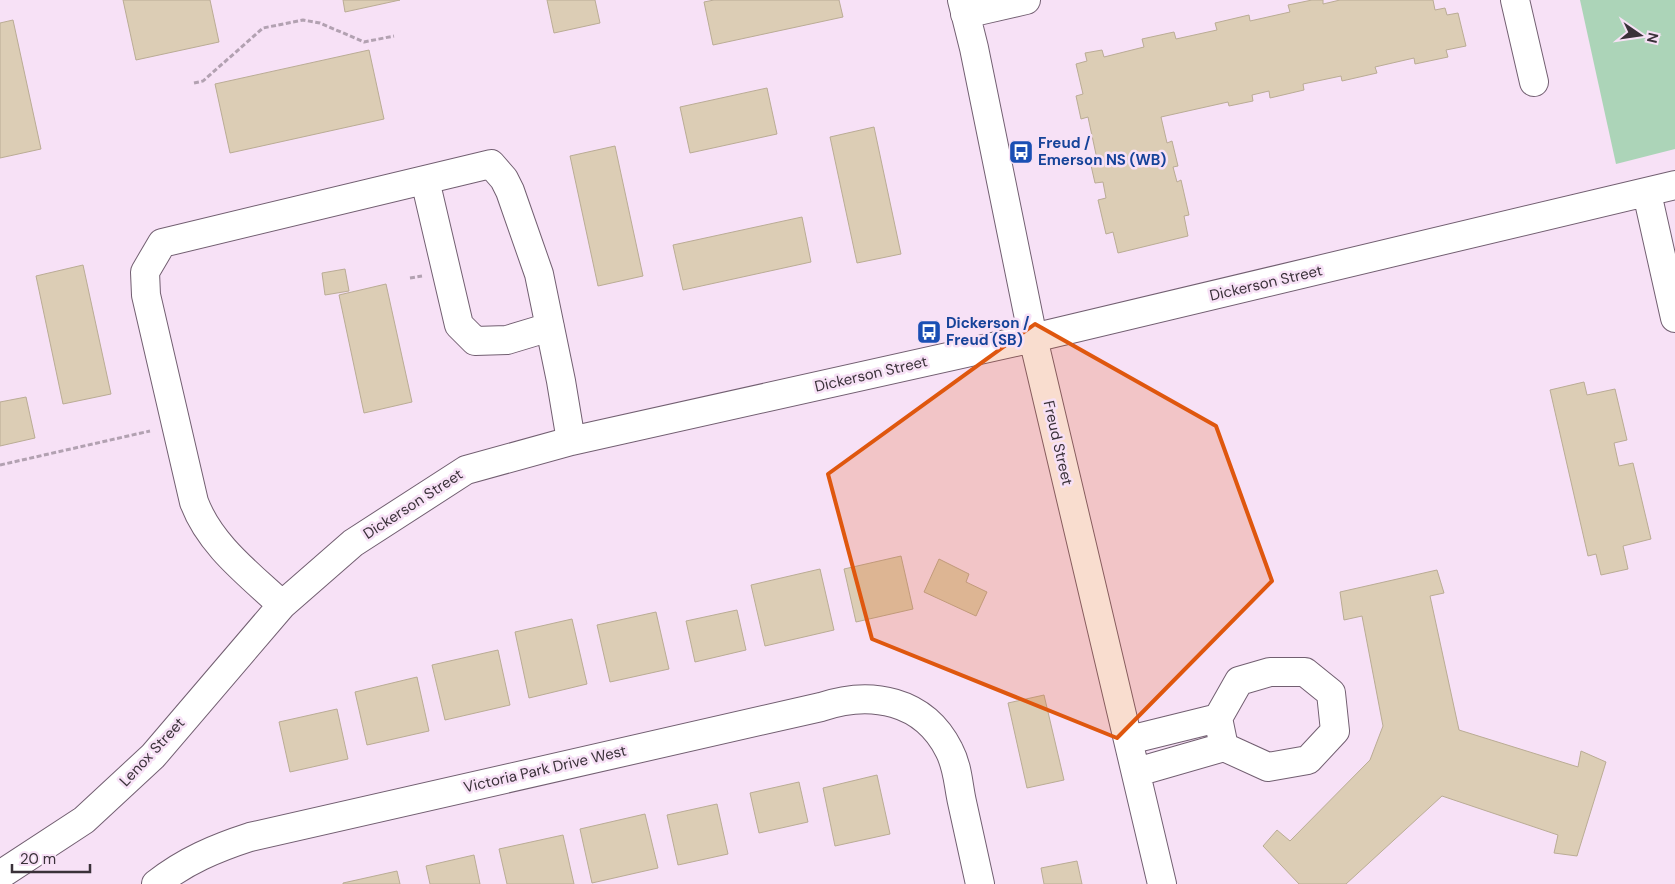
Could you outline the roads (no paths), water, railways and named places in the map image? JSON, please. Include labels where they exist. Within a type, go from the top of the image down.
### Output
[{"type":"street","points":[[964,7],[1026,0]]},
{"type":"street","points":[[1515,0],[1534,82]]},
{"type":"street","name":"Freud Street","points":[[964,7],[1033,338],[1162,884]]},
{"type":"street","points":[[282,605],[222,548],[202,522],[194,502],[146,295],[145,272],[162,243],[491,164],[498,171],[510,191],[539,274],[571,441]]},
{"type":"street","points":[[425,180],[459,325],[475,342],[507,340],[550,327]]},
{"type":"street","name":"Dickerson Street","points":[[282,605],[354,542],[466,470],[571,441],[1033,338],[1675,185]]},
{"type":"street","points":[[1647,193],[1672,286],[1675,318]]},
{"type":"street","name":"Lenox Street","points":[[0,875],[84,820],[153,756],[282,605]]},
{"type":"street","points":[[1137,772],[1224,747],[1268,767],[1308,760],[1335,731],[1331,693],[1304,672],[1270,672],[1239,681],[1218,718],[1224,747]]},
{"type":"street","name":"Victoria Park Drive West","points":[[156,884],[172,871],[210,850],[250,836],[812,709],[842,700],[870,698],[886,700],[916,714],[936,731],[949,750],[959,776],[961,799],[980,884]]},
{"type":"street","points":[[1129,740],[1218,718]]},
{"type":"place","name":"Freud / Emerson NS (WB)","points":[[1021,152]]},
{"type":"place","name":"Dickerson / Freud (SB)","points":[[929,332]]}]
